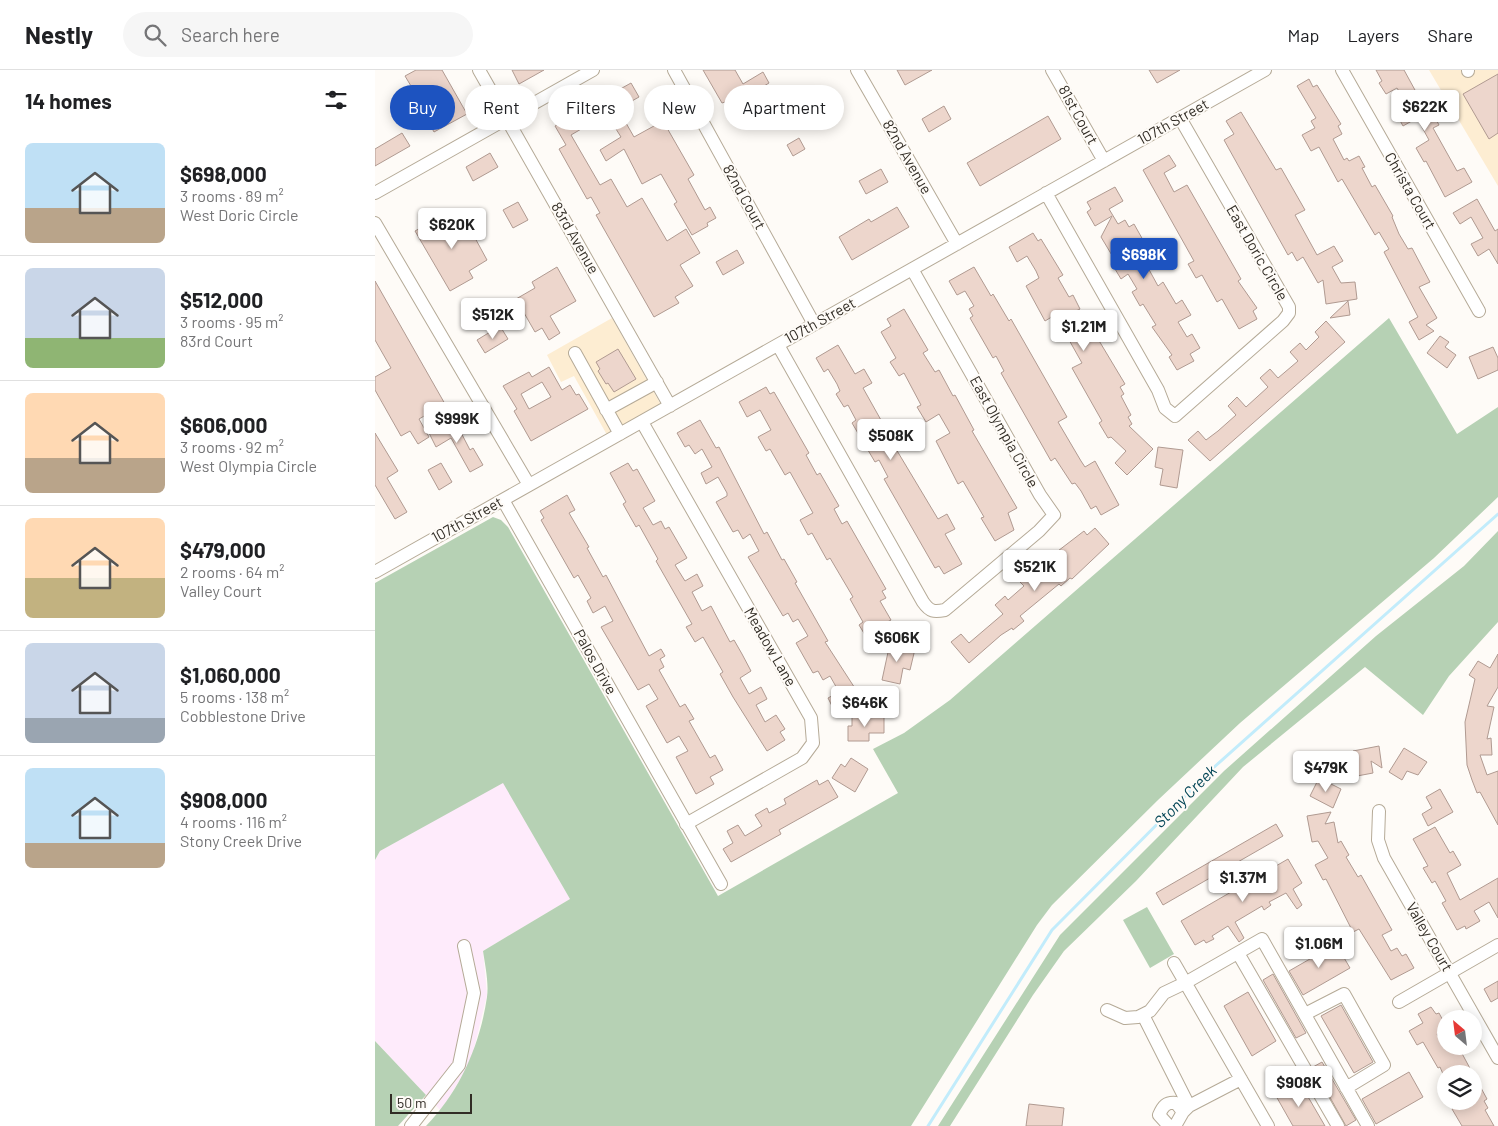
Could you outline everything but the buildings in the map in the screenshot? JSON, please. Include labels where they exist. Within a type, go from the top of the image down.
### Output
[{"type":"street","name":"83rd Avenue","points":[[479,70],[487,85]]},
{"type":"street","points":[[538,100],[593,70]]},
{"type":"street","name":"82nd Court","points":[[674,70],[814,324]]},
{"type":"street","name":"82nd Avenue","points":[[857,70],[957,244]]},
{"type":"street","name":"81st Court","points":[[1053,70],[1104,161]]},
{"type":"street","name":"107th Street","points":[[378,570],[1180,118],[1242,75],[1265,70]]},
{"type":"street","name":"Christa Court","points":[[1341,70],[1479,311]]},
{"type":"street","name":"East Doric Circle","points":[[1046,194],[1158,390],[1165,408],[1175,416],[1283,321],[1289,313],[1289,307],[1180,118]]},
{"type":"street","points":[[375,193],[485,130]]},
{"type":"street","name":"83rd Avenue","points":[[513,130],[670,406]]},
{"type":"street","points":[[375,223],[529,486]]},
{"type":"street","name":"East Olympia Circle","points":[[778,345],[928,608],[934,612],[945,610],[988,576],[1039,531],[1054,515],[1040,495],[912,269]]},
{"type":"street","points":[[575,353],[620,434]]},
{"type":"street","points":[[607,410],[657,382]]},
{"type":"street","name":"Meadow Lane","points":[[642,422],[811,718],[813,742],[802,758],[686,824]]},
{"type":"street","name":"Palos Drive","points":[[503,500],[721,884]]},
{"type":"street","points":[[375,557],[378,570]]},
{"type":"street","name":"Valley Court","points":[[1379,811],[1378,840],[1384,858],[1498,1058]]},
{"type":"street","points":[[1107,1010],[1125,1018],[1150,1012],[1164,993],[1262,939],[1368,1126]]},
{"type":"street","points":[[1399,1002],[1498,945]]},
{"type":"street","points":[[411,1126],[459,1065],[474,993],[464,946]]},
{"type":"street","points":[[1238,953],[1338,1126]]},
{"type":"street","points":[[1174,963],[1268,1126]]},
{"type":"street","points":[[1305,1014],[1344,994],[1384,1065],[1347,1088]]},
{"type":"street","points":[[1143,1014],[1190,1106]]},
{"type":"street","points":[[1175,1126],[1190,1106],[1241,1079]]},
{"type":"street","points":[[1169,1126],[1159,1115],[1163,1106],[1170,1102],[1190,1106]]},
{"type":"shaded area","points":[[1429,70],[1498,70],[1498,186]]},
{"type":"shaded area","points":[[612,318],[661,405],[607,435],[574,376],[561,382],[547,355]]},
{"type":"shaded area","points":[[503,782],[570,899],[483,951],[487,995],[471,1061],[441,1111],[375,1041],[375,860],[380,851]]},
{"type":"green space","points":[[1389,318],[1457,434],[1498,407],[1498,497],[1434,558],[1240,723],[1158,800],[1052,905],[1037,925],[911,1126],[426,1126],[449,1098],[474,1050],[487,997],[487,974],[483,951],[570,899],[503,783],[380,851],[375,860],[375,583],[493,517],[501,520],[508,527],[718,896],[898,793],[873,749],[904,733],[950,700]]},
{"type":"green space","points":[[1498,531],[1498,622],[1449,676],[1423,715],[1365,667],[1243,767],[1136,881],[1064,951],[1033,995],[950,1126],[938,1126],[1060,935],[1224,771],[1376,636],[1464,566]]},
{"type":"green space","points":[[1147,907],[1174,954],[1150,968],[1123,920]]},
{"type":"green space","points":[[375,1041],[426,1095],[398,1126],[375,1126]]},
{"type":"waterway","name":"Stony Creek","points":[[928,1126],[1052,930],[1212,769],[1498,514]]}]
